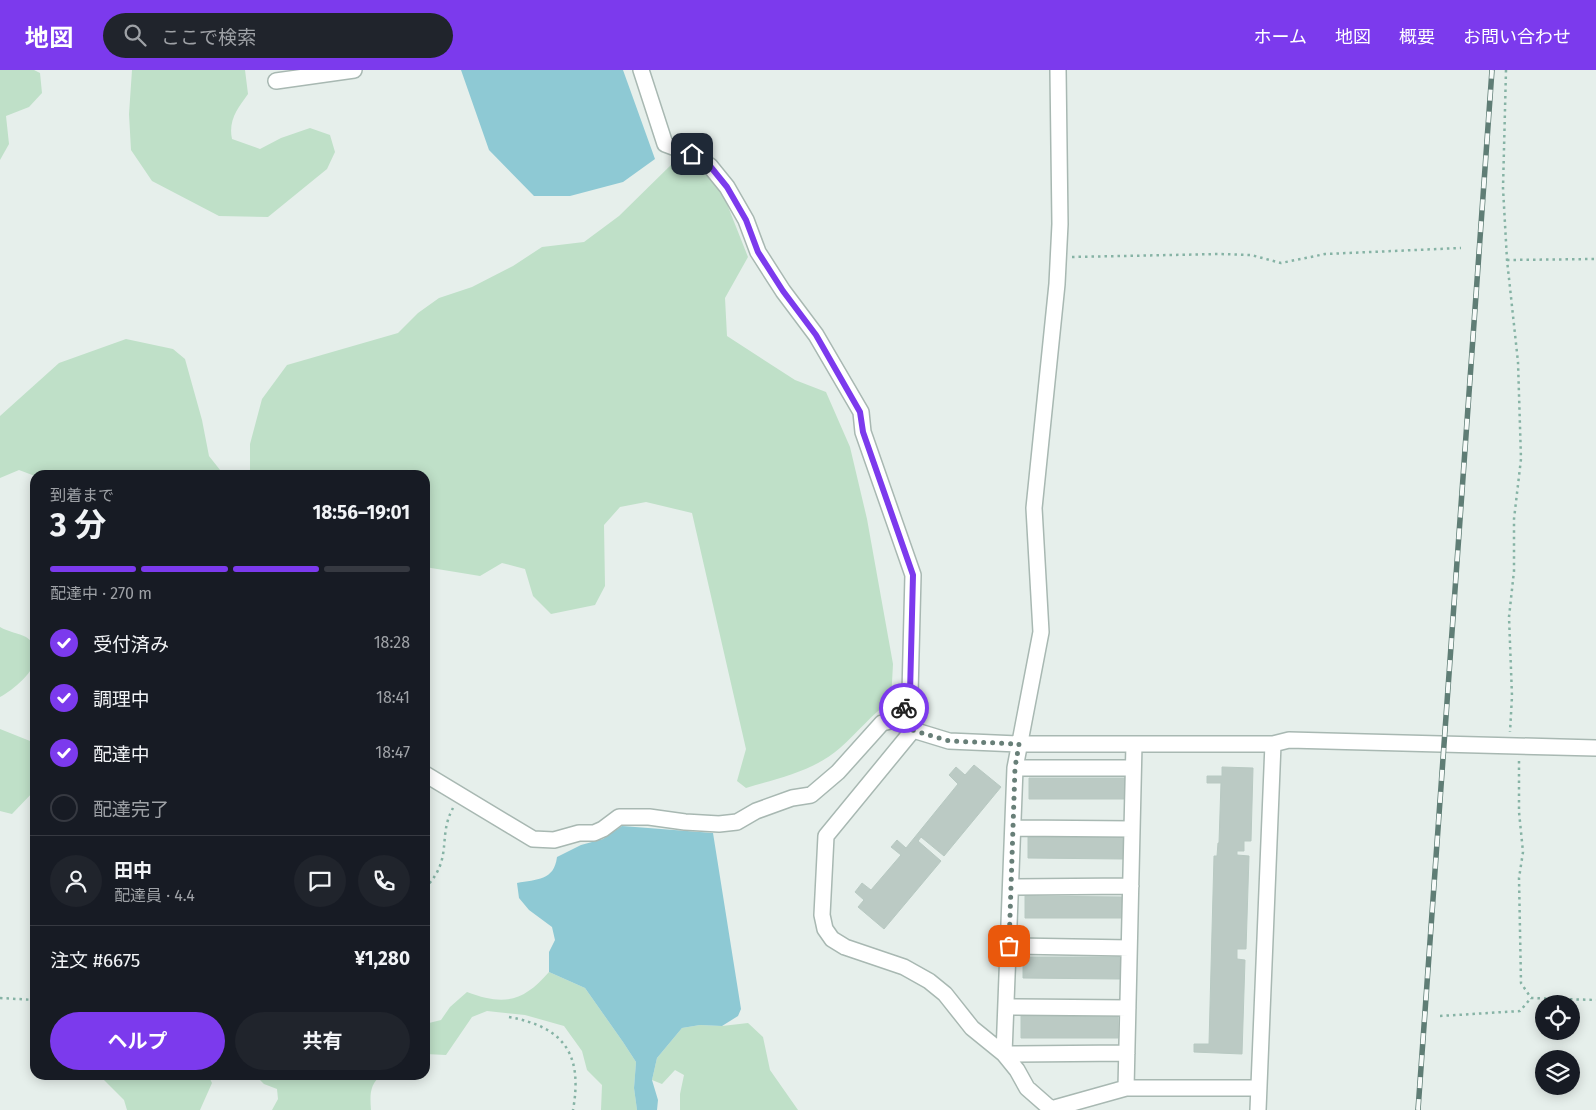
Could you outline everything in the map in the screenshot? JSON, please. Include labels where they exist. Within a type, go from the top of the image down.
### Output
[{"type":"street","points":[[276,80],[354,70]]},
{"type":"street","points":[[430,777],[532,840],[543,841],[579,833],[594,833],[603,830],[619,817],[649,817],[710,824],[737,822],[756,811],[792,798],[811,795],[838,772],[882,723],[895,720],[903,709],[910,693],[913,575],[863,432],[860,412],[816,335],[783,291],[758,252],[746,220],[727,187],[710,166],[692,154],[664,144],[641,70]]},
{"type":"street","points":[[1004,1054],[1012,886],[1015,768],[1038,658],[1041,632],[1034,508],[1060,224],[1058,70]]},
{"type":"street","points":[[895,720],[912,730],[949,741],[1019,744],[1273,744],[1289,740],[1596,748]]},
{"type":"street","points":[[912,730],[826,836],[822,915],[825,929],[832,939],[845,947],[904,967],[929,981],[945,994],[972,1028],[1004,1054],[1017,1070],[1027,1088],[1052,1109],[1126,1088],[1258,1088]]},
{"type":"street","points":[[1126,1088],[1134,744]]},
{"type":"street","points":[[1258,1110],[1273,744]]},
{"type":"street","points":[[1015,768],[1133,768]]},
{"type":"street","points":[[1012,828],[1132,829]]},
{"type":"street","points":[[1012,886],[1131,886]]},
{"type":"street","points":[[1009,946],[1129,948]]},
{"type":"street","points":[[1007,1007],[1128,1008]]},
{"type":"street","points":[[1004,1054],[1127,1053]]},
{"type":"path","points":[[1506,70],[1503,188],[1507,260],[1518,362],[1521,459],[1514,519],[1514,571],[1509,617],[1515,747],[1523,852],[1520,878],[1521,983],[1531,998]]},
{"type":"path","points":[[1058,258],[1220,254],[1251,255],[1281,263],[1325,254],[1461,248]]},
{"type":"path","points":[[1507,260],[1596,259]]},
{"type":"path","points":[[430,883],[442,865],[448,817],[463,798]]},
{"type":"path","points":[[0,998],[30,1000]]},
{"type":"path","points":[[1531,998],[1596,1000]]},
{"type":"path","points":[[1440,1016],[1520,1012],[1531,998]]},
{"type":"path","points":[[509,1018],[527,1020],[558,1035],[569,1051],[575,1075],[573,1110]]},
{"type":"green space","points":[[0,70],[34,70],[40,73],[42,93],[29,107],[6,116],[9,144],[0,160]]},
{"type":"green space","points":[[132,70],[245,70],[248,94],[237,109],[233,120],[231,126],[232,139],[260,149],[281,138],[310,128],[330,135],[335,152],[327,169],[268,217],[219,216],[152,181],[131,150],[129,114]]},
{"type":"green space","points":[[691,159],[711,172],[727,204],[748,257],[725,298],[727,336],[795,380],[826,392],[850,447],[867,519],[893,664],[891,701],[871,717],[840,748],[819,763],[808,768],[746,788],[737,781],[746,749],[692,513],[646,502],[620,507],[604,525],[605,586],[595,605],[551,614],[533,596],[525,569],[502,563],[480,576],[430,568],[430,470],[250,470],[250,444],[262,399],[287,365],[398,333],[418,313],[439,298],[472,287],[513,266],[542,247],[584,242],[619,216],[675,161]]},
{"type":"green space","points":[[126,339],[173,349],[185,359],[202,420],[209,456],[220,470],[30,470],[30,474],[19,470],[0,478],[0,416],[59,363]]},
{"type":"green space","points":[[0,627],[20,634],[30,641],[30,671],[7,693],[0,697]]},
{"type":"green space","points":[[0,729],[30,741],[30,795],[12,814],[0,811]]},
{"type":"green space","points":[[549,972],[585,988],[636,1062],[634,1088],[637,1110],[601,1110],[602,1085],[587,1070],[582,1051],[564,1026],[525,1015],[487,1011],[472,1017],[446,1055],[430,1054],[430,1023],[441,1020],[450,1007],[467,992],[502,1000],[521,995],[540,982]]},
{"type":"green space","points":[[748,1023],[763,1037],[770,1070],[798,1110],[680,1110],[680,1094],[684,1075],[675,1070],[662,1084],[652,1080],[657,1058],[682,1028],[700,1025],[722,1026]]},
{"type":"green space","points":[[104,1080],[210,1080],[212,1083],[200,1110],[127,1110],[124,1100]]},
{"type":"green space","points":[[260,1080],[377,1080],[371,1095],[371,1110],[272,1110],[278,1099],[277,1089],[264,1084]]},
{"type":"water","points":[[461,70],[623,70],[655,159],[623,182],[570,196],[534,196],[489,150]]},
{"type":"water","points":[[622,826],[713,833],[741,1009],[738,1016],[722,1026],[700,1025],[682,1028],[657,1058],[652,1080],[658,1100],[657,1110],[637,1110],[634,1088],[636,1062],[585,988],[549,972],[549,952],[555,940],[552,927],[529,910],[519,898],[517,883],[543,878],[552,871],[557,857],[581,845],[603,839]]},
{"type":"building","points":[[974,765],[1001,787],[944,856],[921,837],[918,841],[941,861],[884,929],[858,907],[864,900],[855,892],[862,883],[871,890],[901,855],[891,847],[897,840],[906,848],[958,784],[949,775],[956,767],[965,775]]},
{"type":"building","points":[[1222,767],[1253,768],[1251,841],[1244,841],[1244,851],[1237,851],[1237,855],[1249,856],[1246,949],[1237,949],[1237,959],[1245,960],[1242,1054],[1194,1052],[1194,1044],[1209,1044],[1214,856],[1217,856],[1219,843],[1221,783],[1207,783],[1207,776],[1222,776]]},
{"type":"building","points":[[1029,778],[1126,778],[1126,799],[1029,799]]},
{"type":"building","points":[[1028,837],[1125,837],[1124,859],[1028,858]]},
{"type":"building","points":[[1025,896],[1122,897],[1122,918],[1025,918]]},
{"type":"building","points":[[1023,957],[1120,957],[1120,979],[1023,978]]},
{"type":"building","points":[[1021,1016],[1118,1017],[1118,1038],[1021,1038]]},
{"type":"railway","points":[[1418,1110],[1492,70]]},
{"type":"way so far","points":[[904,708],[895,720],[912,730],[949,741],[1019,744],[1015,768],[1012,828],[1009,946]]},
{"type":"route","points":[[692,154],[710,166],[727,187],[746,220],[758,252],[783,291],[816,335],[860,412],[863,432],[913,575],[910,693],[904,708]]}]
